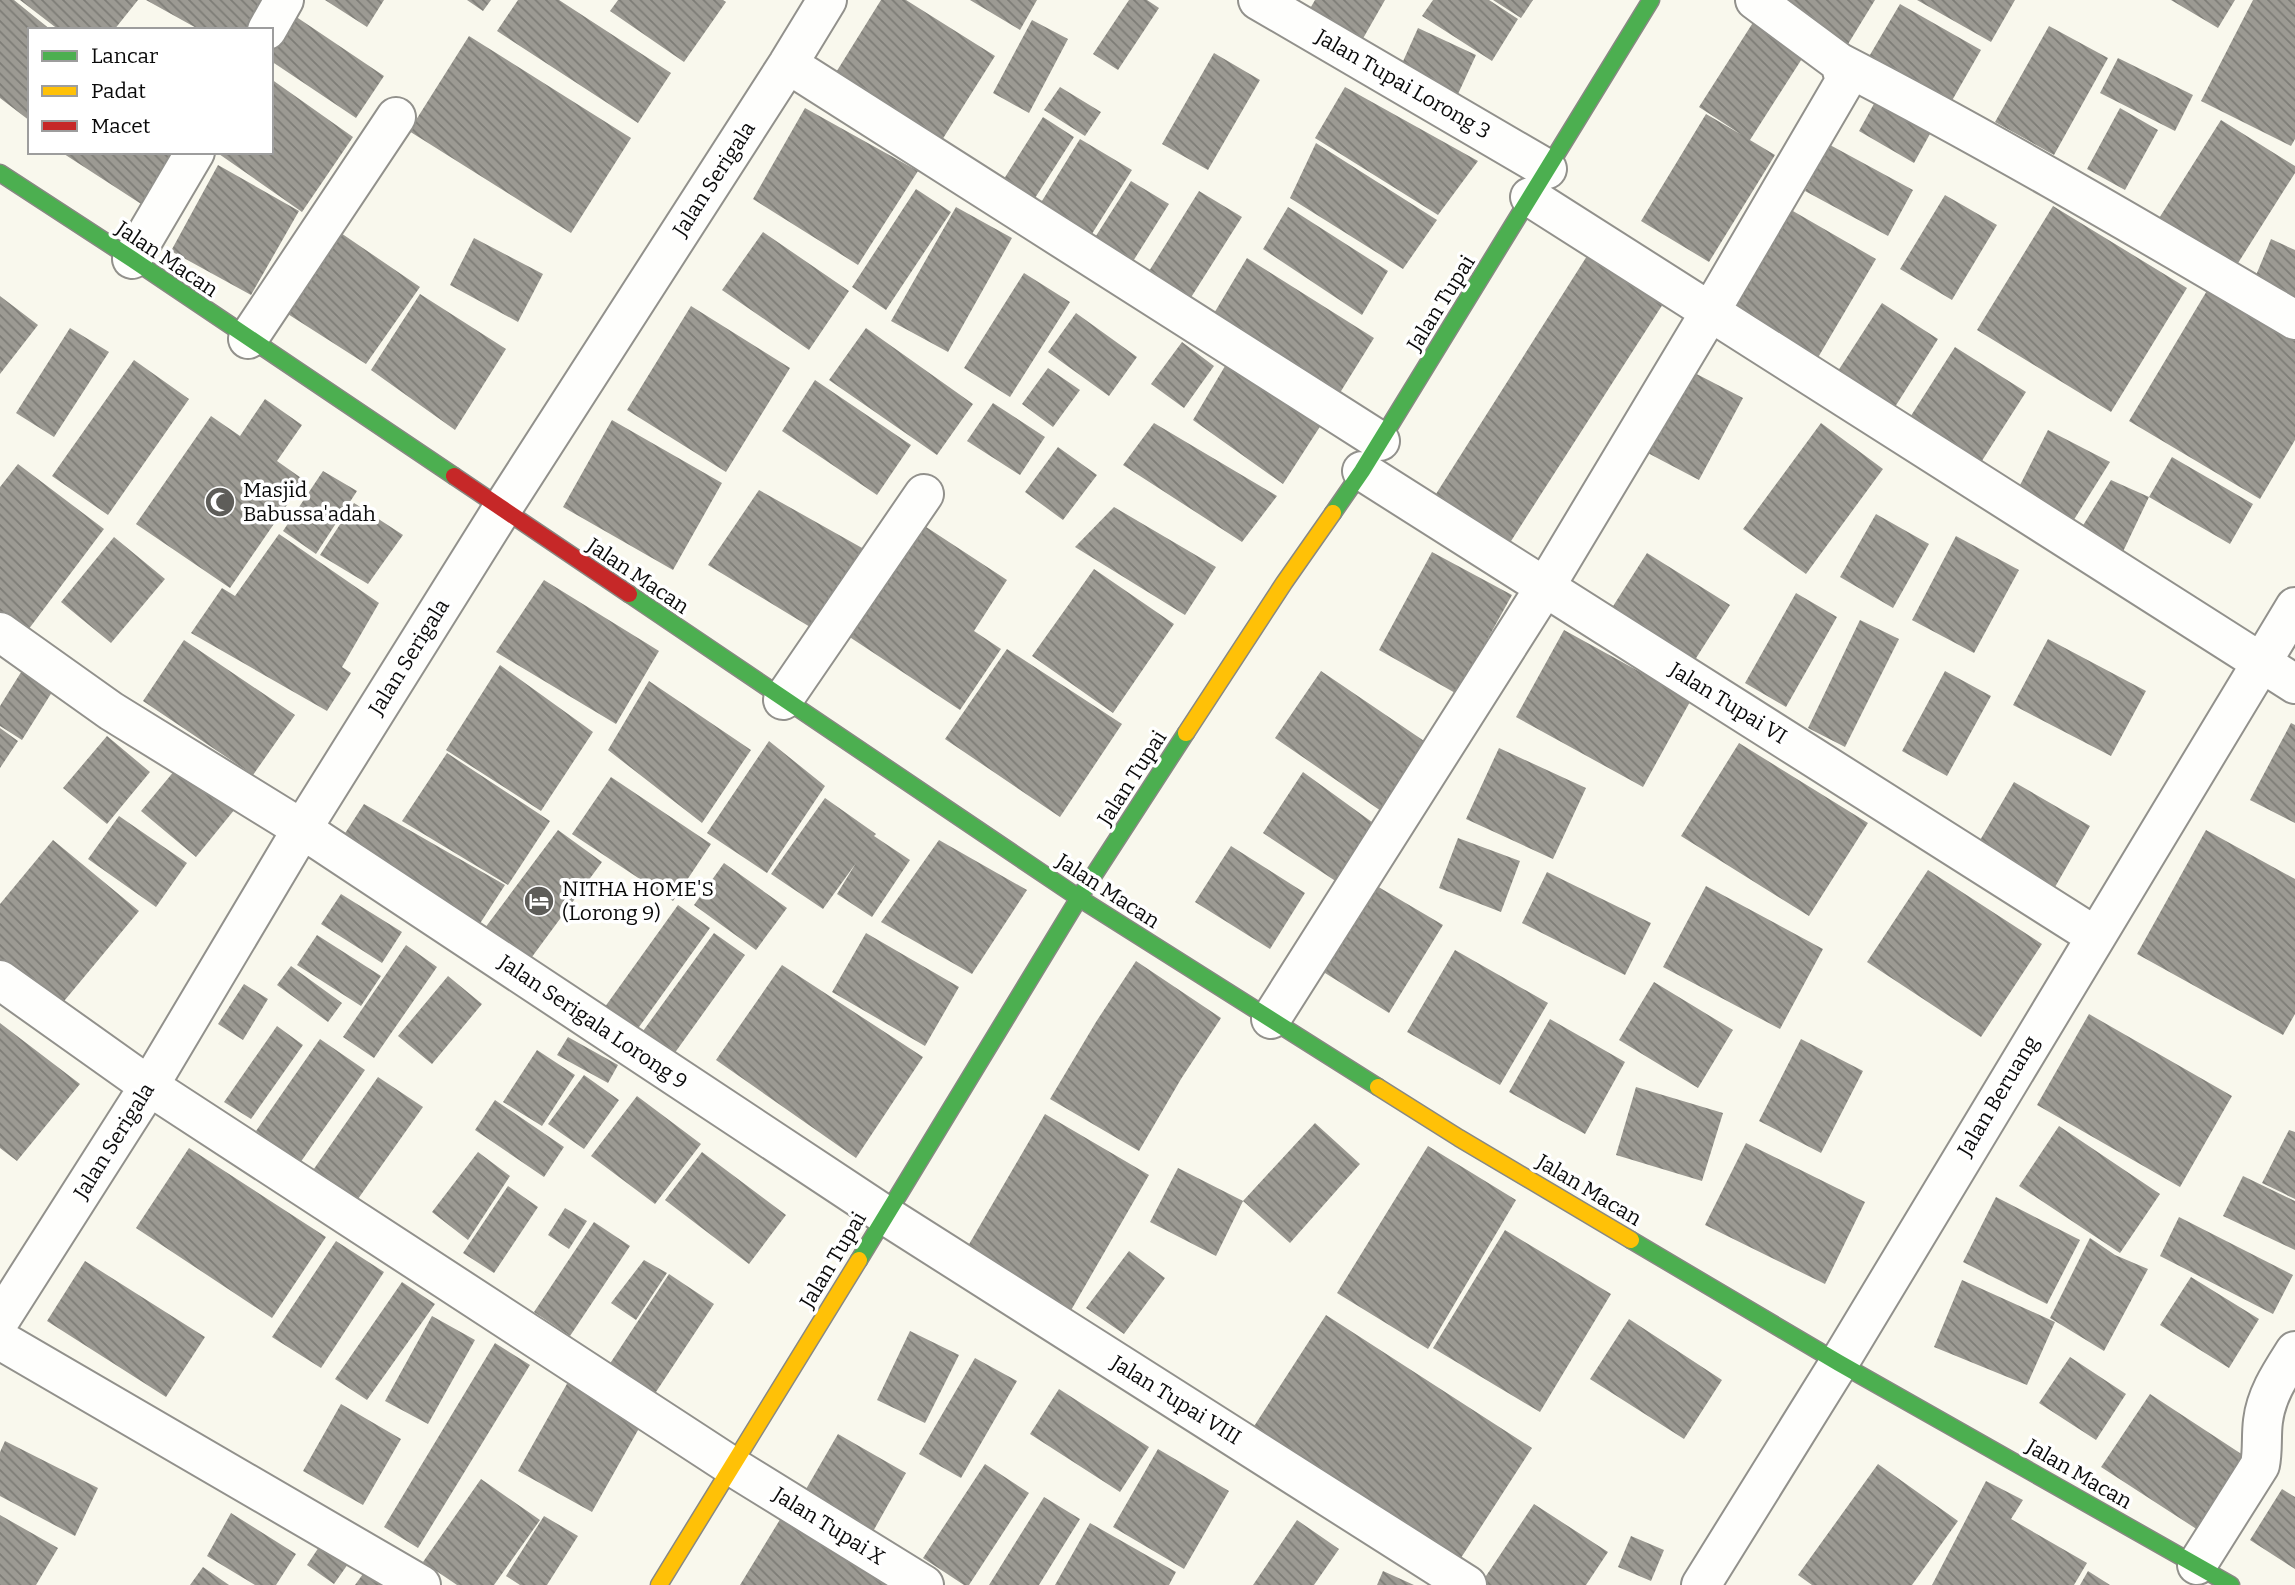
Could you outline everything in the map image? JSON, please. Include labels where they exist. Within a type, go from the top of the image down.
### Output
[{"type":"street","points":[[268,28],[284,0]]},
{"type":"street","name":"Jalan Serigala","points":[[0,1320],[149,1086],[302,829],[502,509],[827,0]]},
{"type":"street","name":"Jalan Tupai Lorong 3","points":[[1258,0],[1539,183],[1710,312],[2295,684]]},
{"type":"street","name":"Jalan Tupai","points":[[659,1585],[1079,898],[1284,583],[1371,456],[1651,0]]},
{"type":"street","points":[[1755,0],[1840,63],[2102,206],[2295,320]]},
{"type":"street","points":[[1271,1019],[1545,587],[1710,312],[1845,81],[1840,63]]},
{"type":"street","name":"Jalan Tupai VI","points":[[788,64],[1371,456],[1545,587],[2095,936]]},
{"type":"street","points":[[248,339],[396,117]]},
{"type":"street","points":[[132,259],[194,154]]},
{"type":"street","name":"Jalan Macan","points":[[0,173],[132,259],[1079,898],[1471,1145],[1839,1363],[2231,1585]]},
{"type":"street","points":[[783,700],[925,494]]},
{"type":"street","name":"Jalan Beruang","points":[[1701,1585],[1839,1363],[2295,607]]},
{"type":"street","name":"Jalan Serigala Lorong 9","points":[[0,632],[111,711],[302,829],[885,1215]]},
{"type":"street","name":"Jalan Tupai X","points":[[0,980],[149,1086],[733,1467],[924,1585]]},
{"type":"street","name":"Jalan Tupai VIII","points":[[885,1215],[1467,1585]]},
{"type":"street","points":[[0,1340],[421,1585]]},
{"type":"street","points":[[2197,1565],[2260,1465],[2263,1453],[2263,1420],[2267,1405],[2275,1384],[2295,1351]]},
{"type":"building","points":[[0,0],[14,0],[49,28],[28,28],[28,119],[0,98]]},
{"type":"building","points":[[20,0],[138,0],[116,28],[56,28]]},
{"type":"building","points":[[146,0],[282,0],[266,28],[196,28]]},
{"type":"building","points":[[325,0],[384,0],[367,27]]},
{"type":"building","points":[[467,0],[491,0],[483,11]]},
{"type":"building","points":[[518,0],[559,0],[671,73],[638,123],[497,31]]},
{"type":"building","points":[[618,0],[726,2],[684,62],[610,11]]},
{"type":"building","points":[[881,0],[906,0],[995,56],[937,148],[830,82]]},
{"type":"building","points":[[970,0],[1037,0],[1020,30]]},
{"type":"building","points":[[1129,0],[1147,0],[1159,8],[1118,70],[1093,54]]},
{"type":"building","points":[[1315,0],[1385,0],[1357,49],[1304,19]]},
{"type":"building","points":[[1433,0],[1489,0],[1518,19],[1492,61],[1422,16]]},
{"type":"building","points":[[1493,0],[1533,0],[1521,18]]},
{"type":"building","points":[[1770,0],[1875,0],[1845,49]]},
{"type":"building","points":[[1917,0],[2015,0],[1991,42]]},
{"type":"building","points":[[2171,0],[2235,0],[2218,28]]},
{"type":"building","points":[[2253,0],[2295,0],[2295,139],[2291,146],[2201,101]]},
{"type":"building","points":[[1900,4],[1981,50],[1946,111],[1864,65]]},
{"type":"building","points":[[289,12],[384,76],[356,118],[273,62],[273,34]]},
{"type":"building","points":[[1032,20],[1068,39],[1029,113],[993,93]]},
{"type":"building","points":[[1754,21],[1805,54],[1750,140],[1775,155],[1709,262],[1641,221],[1706,114],[1742,135],[1699,107]]},
{"type":"building","points":[[2049,26],[2108,58],[2054,155],[1995,122]]},
{"type":"building","points":[[1418,28],[1476,55],[1458,94],[1400,68]]},
{"type":"building","points":[[469,36],[631,138],[571,233],[409,131]]},
{"type":"building","points":[[1214,53],[1260,80],[1208,170],[1162,144]]},
{"type":"building","points":[[2118,58],[2193,95],[2175,131],[2100,93]]},
{"type":"building","points":[[273,80],[353,137],[302,212],[219,154],[273,154]]},
{"type":"building","points":[[1060,87],[1101,112],[1085,136],[1044,110]]},
{"type":"building","points":[[1345,87],[1478,161],[1438,215],[1315,138]]},
{"type":"building","points":[[1881,91],[1936,123],[1914,163],[1859,131]]},
{"type":"building","points":[[805,108],[918,171],[858,265],[753,199]]},
{"type":"building","points":[[2120,108],[2158,130],[2125,190],[2087,169]]},
{"type":"building","points":[[1043,117],[1074,137],[1028,209],[997,190]]},
{"type":"building","points":[[2221,120],[2295,166],[2295,173],[2233,271],[2156,223]]},
{"type":"building","points":[[1080,139],[1132,170],[1085,245],[1034,214]]},
{"type":"building","points":[[1316,143],[1437,220],[1403,269],[1290,198]]},
{"type":"building","points":[[1830,145],[1913,190],[1888,236],[1805,191]]},
{"type":"building","points":[[64,154],[186,154],[152,211]]},
{"type":"building","points":[[218,165],[299,211],[251,295],[171,251]]},
{"type":"building","points":[[1131,181],[1169,204],[1125,274],[1087,250]]},
{"type":"building","points":[[916,189],[951,212],[886,310],[852,287]]},
{"type":"building","points":[[1199,191],[1242,217],[1183,310],[1141,284]]},
{"type":"building","points":[[1945,195],[1997,225],[1952,300],[1900,269]]},
{"type":"building","points":[[2053,206],[2187,288],[2111,412],[1977,330]]},
{"type":"building","points":[[956,207],[1012,238],[948,352],[891,321]]},
{"type":"building","points":[[1288,207],[1388,271],[1362,315],[1263,249]]},
{"type":"building","points":[[1786,207],[1876,259],[1813,366],[1723,314]]},
{"type":"building","points":[[335,229],[420,287],[366,364],[280,309]]},
{"type":"building","points":[[763,232],[849,291],[809,350],[722,290]]},
{"type":"building","points":[[474,238],[543,274],[518,322],[450,285]]},
{"type":"building","points":[[2271,239],[2295,250],[2295,303],[2252,285]]},
{"type":"building","points":[[1587,256],[1663,304],[1504,552],[1429,505]]},
{"type":"building","points":[[1247,258],[1374,338],[1333,404],[1213,315]]},
{"type":"building","points":[[1024,273],[1070,302],[1010,397],[964,368]]},
{"type":"building","points":[[2208,289],[2295,341],[2295,440],[2260,499],[2129,421]]},
{"type":"building","points":[[420,294],[506,349],[455,430],[371,370]]},
{"type":"building","points":[[0,296],[38,325],[0,374]]},
{"type":"building","points":[[1882,303],[1938,339],[1893,410],[1836,374]]},
{"type":"building","points":[[691,306],[790,368],[726,472],[627,410]]},
{"type":"building","points":[[1076,313],[1137,357],[1109,396],[1048,352]]},
{"type":"building","points":[[70,328],[109,352],[54,437],[16,413]]},
{"type":"building","points":[[866,328],[973,404],[937,455],[829,380]]},
{"type":"building","points":[[1182,342],[1214,366],[1184,408],[1151,384]]},
{"type":"building","points":[[1955,347],[2026,392],[1978,467],[1907,422]]},
{"type":"building","points":[[134,360],[189,399],[108,515],[52,476]]},
{"type":"building","points":[[1228,361],[1323,422],[1283,484],[1193,420]]},
{"type":"building","points":[[1048,368],[1080,390],[1053,427],[1022,404]]},
{"type":"building","points":[[1685,368],[1743,398],[1699,480],[1642,450]]},
{"type":"building","points":[[815,380],[911,445],[877,495],[782,431]]},
{"type":"building","name":"Masjid Babussa'adah","points":[[265,399],[302,425],[277,461],[304,480],[230,588],[136,524],[211,416],[240,436]]},
{"type":"building","points":[[993,403],[1045,437],[1020,475],[967,441]]},
{"type":"building","points":[[612,420],[722,483],[673,570],[563,507]]},
{"type":"building","points":[[1154,423],[1277,496],[1242,542],[1123,465]]},
{"type":"building","points":[[1821,423],[1883,469],[1806,574],[1743,529]]},
{"type":"building","points":[[2048,430],[2110,462],[2070,526],[2014,497]]},
{"type":"building","points":[[1058,447],[1097,475],[1063,520],[1025,492]]},
{"type":"building","points":[[2172,457],[2253,504],[2230,544],[2149,497]]},
{"type":"building","points":[[18,464],[104,529],[25,634],[0,615],[0,487]]},
{"type":"building","points":[[323,471],[357,491],[316,554],[283,531]]},
{"type":"building","points":[[2111,480],[2149,497],[2119,560],[2074,540]]},
{"type":"building","points":[[759,490],[871,553],[815,630],[708,565]]},
{"type":"building","points":[[354,503],[403,535],[368,584],[320,555]]},
{"type":"building","points":[[1114,507],[1216,567],[1185,615],[1075,547]]},
{"type":"building","points":[[1876,514],[1929,544],[1893,608],[1840,577]]},
{"type":"building","points":[[920,523],[1007,580],[974,631],[1001,649],[960,710],[845,634]]},
{"type":"building","points":[[279,534],[379,603],[342,667],[351,673],[327,711],[191,633],[222,588],[235,596]]},
{"type":"building","points":[[1956,536],[2019,570],[1974,653],[1912,620]]},
{"type":"building","points":[[114,537],[165,579],[111,643],[61,602]]},
{"type":"building","points":[[1432,552],[1512,595],[1457,694],[1379,650]]},
{"type":"building","points":[[1647,553],[1730,605],[1691,666],[1608,614]]},
{"type":"building","points":[[1094,569],[1174,624],[1113,713],[1032,656]]},
{"type":"building","points":[[544,580],[659,651],[616,724],[496,652]]},
{"type":"building","points":[[1796,593],[1837,617],[1786,707],[1745,683]]},
{"type":"building","points":[[1860,620],[1899,639],[1845,747],[1808,728]]},
{"type":"building","points":[[1564,630],[1691,700],[1643,787],[1516,717]]},
{"type":"building","points":[[2048,639],[2146,691],[2111,756],[2013,705]]},
{"type":"building","points":[[184,640],[295,715],[253,775],[143,701]]},
{"type":"building","points":[[1007,649],[1122,724],[1060,817],[945,739]]},
{"type":"building","points":[[28,661],[59,681],[22,740],[0,726],[0,706]]},
{"type":"building","points":[[500,665],[593,732],[541,811],[446,750]]},
{"type":"building","points":[[1321,671],[1430,745],[1384,813],[1275,738]]},
{"type":"building","points":[[1945,671],[1991,696],[1947,776],[1902,751]]},
{"type":"building","points":[[649,681],[751,750],[702,823],[608,750]]},
{"type":"building","points":[[2291,723],[2295,725],[2295,823],[2250,800]]},
{"type":"building","points":[[0,728],[18,741],[0,768]]},
{"type":"building","points":[[107,736],[150,772],[107,824],[63,788]]},
{"type":"building","points":[[769,741],[825,786],[767,873],[707,833]]},
{"type":"building","points":[[1739,743],[1868,823],[1809,916],[1681,836]]},
{"type":"building","points":[[1499,748],[1586,788],[1553,859],[1466,819]]},
{"type":"building","points":[[447,753],[550,821],[508,885],[402,821]]},
{"type":"building","points":[[180,764],[235,809],[196,857],[141,811]]},
{"type":"building","points":[[1303,772],[1376,825],[1337,882],[1263,833]]},
{"type":"building","points":[[611,777],[711,844],[673,901],[572,834]]},
{"type":"building","points":[[2014,782],[2090,826],[2055,887],[1979,842]]},
{"type":"building","points":[[825,798],[910,860],[872,917],[837,894],[856,863],[823,909],[771,874]]},
{"type":"building","points":[[364,804],[505,885],[479,925],[340,841]]},
{"type":"building","points":[[119,816],[187,863],[156,907],[88,859]]},
{"type":"building","name":"NITHA HOME'S (Lorong 9)","points":[[558,830],[602,862],[526,965],[482,932]]},
{"type":"building","points":[[2206,830],[2295,879],[2295,1014],[2283,1035],[2137,954]]},
{"type":"building","points":[[1458,838],[1520,861],[1501,912],[1439,888]]},
{"type":"building","points":[[53,840],[139,911],[55,1012],[0,967],[0,904]]},
{"type":"building","points":[[939,840],[1027,890],[972,974],[881,922]]},
{"type":"building","points":[[1231,846],[1305,893],[1270,949],[1195,902]]},
{"type":"building","points":[[724,863],[787,908],[756,950],[694,905]]},
{"type":"building","points":[[1928,870],[2042,944],[1981,1037],[1867,962]]},
{"type":"building","points":[[1547,872],[1651,923],[1625,975],[1522,923]]},
{"type":"building","points":[[1370,882],[1443,925],[1389,1013],[1317,968]]},
{"type":"building","points":[[1706,886],[1823,949],[1780,1029],[1663,967]]},
{"type":"building","points":[[341,894],[402,932],[382,963],[321,924]]},
{"type":"building","points":[[678,905],[710,928],[634,1034],[602,1011]]},
{"type":"building","points":[[714,933],[745,955],[669,1061],[638,1038]]},
{"type":"building","points":[[866,933],[959,987],[925,1046],[832,992]]},
{"type":"building","points":[[317,935],[381,976],[361,1006],[297,965]]},
{"type":"building","points":[[406,945],[437,967],[374,1058],[343,1037]]},
{"type":"building","points":[[1455,950],[1548,1003],[1500,1085],[1407,1032]]},
{"type":"building","points":[[1136,961],[1221,1018],[1139,1151],[1050,1099]]},
{"type":"building","points":[[782,965],[923,1057],[856,1158],[716,1060]]},
{"type":"building","points":[[291,966],[342,1003],[328,1022],[277,985]]},
{"type":"building","points":[[448,976],[482,1004],[432,1064],[398,1036]]},
{"type":"building","points":[[1654,982],[1733,1030],[1698,1088],[1619,1040]]},
{"type":"building","points":[[244,984],[268,999],[243,1040],[218,1024]]},
{"type":"building","points":[[2089,1014],[2232,1096],[2180,1187],[2037,1105]]},
{"type":"building","points":[[1550,1019],[1625,1062],[1585,1134],[1509,1092]]},
{"type":"building","points":[[0,1023],[80,1084],[17,1161],[0,1148]]},
{"type":"building","points":[[277,1026],[303,1045],[251,1119],[224,1102]]},
{"type":"building","points":[[568,1037],[618,1065],[608,1083],[557,1055]]},
{"type":"building","points":[[320,1039],[365,1070],[300,1163],[256,1131]]},
{"type":"building","points":[[1801,1039],[1863,1071],[1821,1153],[1759,1121]]},
{"type":"building","points":[[537,1050],[575,1075],[542,1126],[503,1102]]},
{"type":"building","points":[[584,1075],[619,1100],[584,1149],[548,1124]]},
{"type":"building","points":[[378,1077],[423,1107],[353,1206],[309,1176]]},
{"type":"building","points":[[1636,1087],[1723,1113],[1702,1181],[1616,1155]]},
{"type":"building","points":[[637,1096],[701,1144],[655,1204],[591,1156]]},
{"type":"building","points":[[495,1100],[564,1147],[544,1177],[475,1130]]},
{"type":"building","points":[[1045,1114],[1149,1175],[1066,1319],[961,1258]]},
{"type":"building","points":[[1315,1123],[1360,1164],[1290,1243],[1243,1201]]},
{"type":"building","points":[[2059,1126],[2160,1194],[2120,1253],[2019,1186]]},
{"type":"building","points":[[2289,1130],[2295,1132],[2295,1199],[2262,1183]]},
{"type":"building","points":[[1746,1143],[1865,1202],[1825,1284],[1705,1225]]},
{"type":"building","points":[[1428,1146],[1516,1200],[1428,1349],[1337,1293]]},
{"type":"building","points":[[189,1148],[326,1237],[272,1318],[136,1228]]},
{"type":"building","points":[[478,1152],[510,1176],[468,1240],[432,1212]]},
{"type":"building","points":[[702,1152],[786,1215],[749,1264],[665,1200]]},
{"type":"building","points":[[1178,1168],[1243,1201],[1216,1256],[1150,1222]]},
{"type":"building","points":[[2243,1176],[2295,1201],[2295,1250],[2223,1216]]},
{"type":"building","points":[[508,1186],[538,1207],[494,1273],[463,1253]]},
{"type":"building","points":[[1996,1197],[2080,1240],[2047,1304],[1963,1262]]},
{"type":"building","points":[[565,1208],[587,1221],[569,1249],[548,1235]]},
{"type":"building","points":[[2179,1217],[2293,1275],[2273,1314],[2160,1256]]},
{"type":"building","points":[[594,1222],[630,1246],[570,1336],[534,1312]]},
{"type":"building","points":[[1505,1230],[1611,1294],[1540,1412],[1433,1348]]},
{"type":"building","points":[[2090,1238],[2115,1255],[2148,1269],[2104,1351],[2050,1318]]},
{"type":"building","points":[[336,1241],[384,1272],[321,1368],[272,1337]]},
{"type":"building","points":[[1129,1251],[1165,1278],[1124,1334],[1086,1308]]},
{"type":"building","points":[[644,1260],[667,1273],[636,1320],[611,1303]]},
{"type":"building","points":[[85,1261],[205,1337],[166,1397],[47,1321]]},
{"type":"building","points":[[669,1274],[714,1304],[654,1395],[609,1365]]},
{"type":"building","points":[[2191,1277],[2259,1319],[2229,1368],[2160,1325]]},
{"type":"building","points":[[1962,1280],[2055,1322],[2027,1385],[1934,1347]]},
{"type":"building","points":[[402,1282],[435,1304],[367,1400],[335,1379]]},
{"type":"building","points":[[1326,1315],[1532,1448],[1457,1564],[1251,1431]]},
{"type":"building","points":[[432,1316],[475,1340],[428,1424],[385,1401]]},
{"type":"building","points":[[1629,1319],[1722,1380],[1684,1439],[1590,1379]]},
{"type":"building","points":[[910,1331],[959,1355],[925,1423],[877,1400]]},
{"type":"building","points":[[495,1343],[530,1365],[418,1548],[384,1527]]},
{"type":"building","points":[[2070,1357],[2126,1394],[2096,1440],[2039,1403]]},
{"type":"building","points":[[975,1358],[1017,1381],[961,1478],[919,1454]]},
{"type":"building","points":[[568,1382],[642,1423],[592,1512],[518,1471]]},
{"type":"building","points":[[1059,1389],[1149,1447],[1120,1492],[1030,1434]]},
{"type":"building","points":[[2150,1394],[2246,1457],[2198,1530],[2101,1467]]},
{"type":"building","points":[[341,1404],[401,1439],[363,1505],[303,1471]]},
{"type":"building","points":[[838,1434],[906,1473],[871,1535],[802,1496]]},
{"type":"building","points":[[5,1441],[98,1488],[75,1536],[0,1496],[0,1452]]},
{"type":"building","points":[[1158,1449],[1229,1491],[1184,1569],[1113,1527]]},
{"type":"building","points":[[985,1464],[1029,1493],[969,1585],[964,1585],[923,1558]]},
{"type":"building","points":[[1878,1464],[1958,1521],[1912,1585],[1812,1585],[1798,1575]]},
{"type":"building","points":[[481,1479],[540,1520],[494,1585],[457,1585],[423,1562]]},
{"type":"building","points":[[1986,1481],[2023,1500],[2011,1519],[2087,1563],[2074,1585],[1932,1585]]},
{"type":"building","points":[[2282,1489],[2295,1497],[2295,1569],[2250,1540]]},
{"type":"building","points":[[1044,1497],[1080,1519],[1039,1585],[989,1585]]},
{"type":"building","points":[[1534,1504],[1608,1552],[1586,1585],[1487,1585],[1482,1582]]},
{"type":"building","points":[[231,1513],[296,1554],[276,1585],[255,1585],[207,1556]]},
{"type":"building","points":[[784,1513],[903,1585],[740,1585]]},
{"type":"building","points":[[0,1515],[58,1548],[36,1585],[0,1585]]},
{"type":"building","points":[[544,1516],[578,1536],[547,1585],[520,1585],[506,1576]]},
{"type":"building","points":[[1297,1520],[1339,1549],[1314,1585],[1253,1585]]},
{"type":"building","points":[[1090,1523],[1176,1572],[1169,1585],[1055,1585]]},
{"type":"building","points":[[327,1535],[355,1554],[334,1584],[307,1565]]},
{"type":"building","points":[[1631,1536],[1664,1550],[1651,1581],[1618,1567]]},
{"type":"building","points":[[373,1560],[409,1585],[355,1585]]},
{"type":"building","points":[[203,1567],[229,1585],[190,1585]]},
{"type":"building","points":[[1383,1571],[1414,1585],[1377,1585]]},
{"type":"building","points":[[2088,1571],[2110,1585],[2080,1585]]},
{"type":"traffic: fast","points":[[1333,513],[1362,471],[1651,0]]},
{"type":"traffic: fast","points":[[0,173],[454,476]]},
{"type":"traffic: fast","points":[[629,594],[1079,898],[1378,1087]]},
{"type":"traffic: fast","points":[[859,1260],[1079,898],[1186,733]]},
{"type":"traffic: fast","points":[[1631,1240],[1839,1363],[2231,1585]]},
{"type":"traffic: slow","points":[[1186,733],[1333,513]]},
{"type":"traffic: slow","points":[[1378,1087],[1631,1240]]},
{"type":"traffic: slow","points":[[659,1585],[859,1260]]},
{"type":"traffic: jam","points":[[454,476],[629,594]]},
{"type":"place","name":"Masjid Babussa'adah","points":[[220,502]]},
{"type":"place","name":"NITHA HOME'S (Lorong 9)","points":[[539,901]]}]
